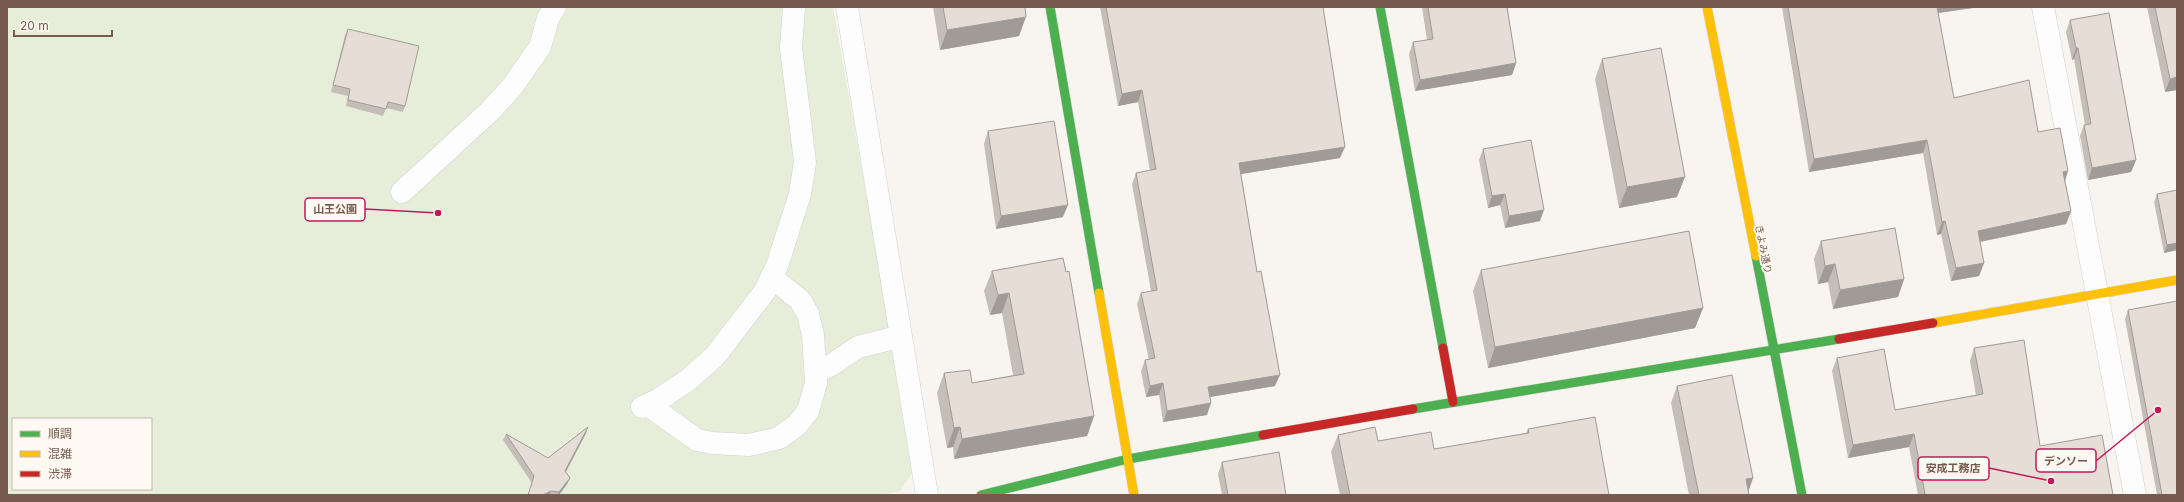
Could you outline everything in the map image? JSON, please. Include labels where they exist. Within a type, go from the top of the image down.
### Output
[{"type":"street","points":[[402,192],[492,110],[512,87],[540,47],[548,18],[555,7]]},
{"type":"street","points":[[771,277],[782,284],[800,300],[808,314],[813,335],[816,372],[812,399],[808,411],[797,425],[779,438],[749,445],[713,444],[697,440],[645,406],[658,400],[688,380],[715,356],[765,291],[771,277],[778,266],[796,208],[805,162],[792,48],[794,7]]},
{"type":"street","points":[[847,7],[927,495]]},
{"type":"street","points":[[1050,7],[1134,495]]},
{"type":"street","points":[[1380,7],[1453,402]]},
{"type":"street","name":"きよみ通り","points":[[1708,7],[1772,349],[1802,495]]},
{"type":"street","points":[[2043,7],[2135,495]]},
{"type":"street","points":[[981,495],[1128,459],[1453,402],[2097,296],[2177,280]]},
{"type":"street","points":[[816,372],[833,364],[858,347],[890,339]]},
{"type":"green space","points":[[7,7],[833,7],[915,469],[900,491],[881,495],[7,495]]},
{"type":"building","points":[[943,7],[1025,7],[1026,17],[947,30]]},
{"type":"building","points":[[1106,7],[1323,7],[1345,147],[1239,163],[1257,272],[1261,271],[1280,375],[1208,387],[1211,403],[1167,411],[1163,383],[1150,386],[1145,360],[1155,358],[1141,293],[1157,290],[1136,173],[1156,169],[1142,90],[1122,94]]},
{"type":"building","points":[[1428,7],[1507,7],[1516,63],[1420,80],[1413,42],[1433,39]]},
{"type":"building","points":[[1788,7],[1937,7],[1954,98],[2029,80],[2038,132],[2060,128],[2068,171],[2063,172],[2071,211],[1978,231],[1984,263],[1956,268],[1945,221],[1942,222],[1927,140],[1814,159]]},
{"type":"building","points":[[2155,7],[2177,7],[2177,77],[2170,79]]},
{"type":"building","points":[[2109,13],[2136,160],[2092,168],[2084,125],[2091,124],[2078,48],[2076,48],[2070,20]]},
{"type":"building","points":[[348,29],[419,46],[405,106],[388,102],[386,109],[348,100],[350,89],[333,85]]},
{"type":"building","points":[[1661,48],[1685,177],[1627,187],[1602,59]]},
{"type":"building","points":[[1054,121],[1068,205],[1001,216],[988,131]]},
{"type":"building","points":[[1531,140],[1544,210],[1509,216],[1505,194],[1492,196],[1483,149]]},
{"type":"building","points":[[2177,190],[2177,243],[2167,245],[2157,194]]},
{"type":"building","points":[[1895,228],[1904,279],[1840,290],[1835,264],[1825,266],[1821,241]]},
{"type":"building","points":[[1689,231],[1703,308],[1495,347],[1481,270]]},
{"type":"building","points":[[1063,258],[1066,272],[1069,271],[1094,416],[962,439],[960,427],[954,428],[944,373],[970,370],[972,383],[1024,374],[1009,293],[998,295],[992,271]]},
{"type":"building","points":[[2177,301],[2177,495],[2162,495],[2128,310]]},
{"type":"building","points":[[2024,340],[2040,446],[2102,435],[2113,495],[1920,495],[1925,494],[1914,434],[1853,445],[1837,358],[1884,349],[1895,410],[1983,394],[1974,348]]},
{"type":"building","points":[[1732,375],[1753,478],[1746,479],[1749,495],[1699,495],[1677,386]]},
{"type":"building","points":[[1595,417],[1609,495],[1350,495],[1338,435],[1375,427],[1378,441],[1431,432],[1434,449],[1529,433],[1528,429]]},
{"type":"building","points":[[588,427],[565,471],[570,478],[559,492],[551,491],[543,495],[528,495],[534,476],[506,434],[548,458]]},
{"type":"building","points":[[1279,452],[1286,495],[1228,495],[1222,462]]},
{"type":"traffic: fast","points":[[1050,7],[1099,293]]},
{"type":"traffic: fast","points":[[1380,7],[1443,348]]},
{"type":"traffic: fast","points":[[1756,256],[1802,495]]},
{"type":"traffic: fast","points":[[1413,409],[1839,339]]},
{"type":"traffic: fast","points":[[981,495],[1128,459],[1263,435]]},
{"type":"traffic: slow","points":[[1707,7],[1756,256]]},
{"type":"traffic: slow","points":[[1933,323],[2177,280]]},
{"type":"traffic: slow","points":[[1099,293],[1134,495]]},
{"type":"traffic: jam","points":[[1839,339],[1933,323]]},
{"type":"traffic: jam","points":[[1443,348],[1453,402]]},
{"type":"traffic: jam","points":[[1263,435],[1413,409]]},
{"type":"place","name":"山王公園","points":[[438,213]]},
{"type":"place","name":"デンソー","points":[[2158,410]]},
{"type":"place","name":"安成工務店","points":[[2051,481]]}]
